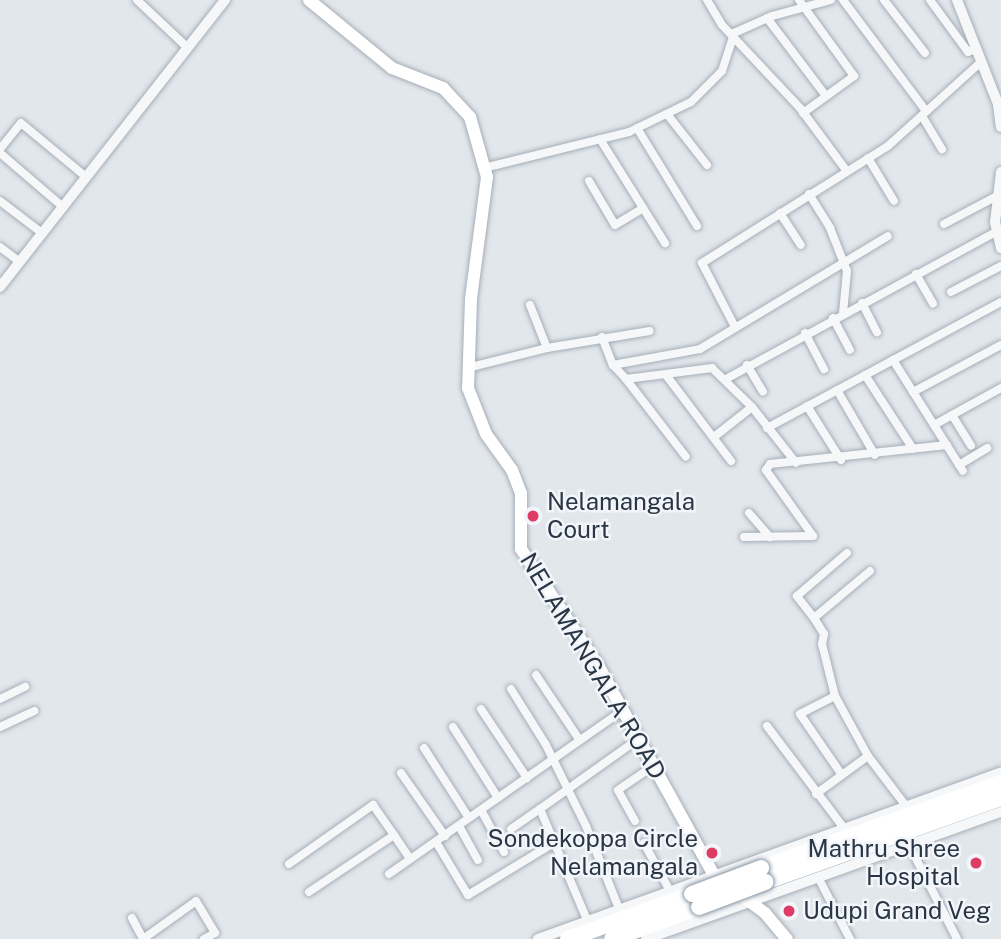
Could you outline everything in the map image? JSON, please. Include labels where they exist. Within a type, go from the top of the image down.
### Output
[{"type":"highway","points":[[568,939],[695,900],[1001,783]]},
{"type":"highway","points":[[763,875],[1001,799]]},
{"type":"highway","points":[[612,939],[695,900]]},
{"type":"main road","name":"NELAMANGALA ROAD","points":[[309,0],[392,68],[443,88],[470,117],[484,168],[467,368],[468,388],[485,434],[512,470],[521,494],[521,549],[623,710],[714,875]]},
{"type":"main road","points":[[714,875],[752,902],[787,939]]},
{"type":"street","points":[[137,0],[188,48]]},
{"type":"street","points":[[0,287],[225,0]]},
{"type":"street","points":[[707,0],[722,25],[734,33],[803,113],[846,170]]},
{"type":"street","points":[[484,168],[600,139],[637,128],[667,114],[691,102],[722,71],[734,33],[801,3],[831,0]]},
{"type":"street","points":[[843,0],[924,113],[942,149]]},
{"type":"street","points":[[884,0],[925,53]]},
{"type":"street","points":[[930,0],[968,52],[975,49]]},
{"type":"street","points":[[957,0],[980,63],[999,103],[1001,127]]},
{"type":"street","points":[[801,3],[854,76],[803,113]]},
{"type":"street","points":[[766,18],[826,96]]},
{"type":"street","points":[[734,325],[700,266],[868,158],[980,63]]},
{"type":"street","points":[[667,114],[707,165]]},
{"type":"street","points":[[63,207],[0,151],[21,123],[86,177]]},
{"type":"street","points":[[637,128],[697,226]]},
{"type":"street","points":[[600,139],[665,243]]},
{"type":"street","points":[[868,158],[894,201]]},
{"type":"street","points":[[1001,172],[1001,248]]},
{"type":"street","points":[[589,181],[615,225],[643,208]]},
{"type":"street","points":[[809,194],[844,261],[847,288],[843,313]]},
{"type":"street","points":[[944,224],[1000,195]]},
{"type":"street","points":[[0,201],[43,233]]},
{"type":"street","points":[[780,213],[801,245]]},
{"type":"street","points":[[726,379],[833,318],[999,230]]},
{"type":"street","points":[[613,365],[699,349],[734,325],[887,236]]},
{"type":"street","points":[[0,247],[20,262]]},
{"type":"street","points":[[951,292],[1001,266]]},
{"type":"street","points":[[916,274],[933,304]]},
{"type":"street","points":[[767,428],[1001,302]]},
{"type":"street","points":[[862,303],[877,332]]},
{"type":"street","points":[[530,304],[547,348]]},
{"type":"street","points":[[833,318],[850,350]]},
{"type":"street","points":[[467,368],[547,348],[650,331]]},
{"type":"street","points":[[805,334],[824,369]]},
{"type":"street","points":[[602,337],[613,365],[686,457]]},
{"type":"street","points":[[913,392],[1001,345]]},
{"type":"street","points":[[892,360],[961,468],[987,448]]},
{"type":"street","points":[[747,365],[763,392]]},
{"type":"street","points":[[626,379],[712,368],[752,407],[796,463]]},
{"type":"street","points":[[666,375],[731,461]]},
{"type":"street","points":[[865,375],[913,449]]},
{"type":"street","points":[[934,425],[1001,388]]},
{"type":"street","points":[[837,390],[875,455]]},
{"type":"street","points":[[807,406],[841,460]]},
{"type":"street","points":[[714,437],[752,407]]},
{"type":"street","points":[[952,415],[971,446]]},
{"type":"street","points":[[744,537],[813,536],[766,470],[770,464],[841,460],[947,445]]},
{"type":"street","points":[[749,513],[770,537]]},
{"type":"street","points":[[847,553],[797,596],[824,634],[822,644],[835,696],[868,756],[906,806]]},
{"type":"street","points":[[814,618],[870,571]]},
{"type":"street","points":[[536,674],[579,739]]},
{"type":"street","points":[[0,699],[24,687]]},
{"type":"street","points":[[511,689],[586,826],[620,911]]},
{"type":"street","points":[[835,696],[800,714],[842,775]]},
{"type":"street","points":[[481,709],[527,778]]},
{"type":"street","points":[[389,874],[623,710]]},
{"type":"street","points":[[0,727],[34,711]]},
{"type":"street","points":[[767,726],[844,828]]},
{"type":"street","points":[[453,727],[498,798]]},
{"type":"street","points":[[511,829],[638,739]]},
{"type":"street","points":[[424,748],[469,818]]},
{"type":"street","points":[[816,794],[868,756]]},
{"type":"street","points":[[635,821],[618,790],[653,766]]},
{"type":"street","points":[[538,939],[1001,772]]},
{"type":"street","points":[[401,773],[445,836]]},
{"type":"street","points":[[289,864],[373,805],[410,859]]},
{"type":"street","points":[[540,809],[588,922]]},
{"type":"street","points":[[481,810],[504,852]]},
{"type":"street","points":[[646,939],[1001,812]]},
{"type":"street","points":[[459,826],[478,860]]},
{"type":"street","points":[[309,892],[394,835]]},
{"type":"street","points":[[436,842],[468,895],[554,843]]},
{"type":"street","points":[[644,843],[670,891]]},
{"type":"street","points":[[909,845],[957,939]]},
{"type":"street","points":[[818,877],[850,939]]},
{"type":"street","points":[[132,918],[143,938],[196,901],[217,936],[204,939]]},
{"type":"place","name":"Nelamangala Court","points":[[533,516]]},
{"type":"place","name":"Sondekoppa Circle Nelamangala","points":[[712,853]]},
{"type":"place","name":"Mathru Shree Hospital","points":[[976,863]]},
{"type":"place","name":"Udupi Grand Veg","points":[[789,911]]}]
